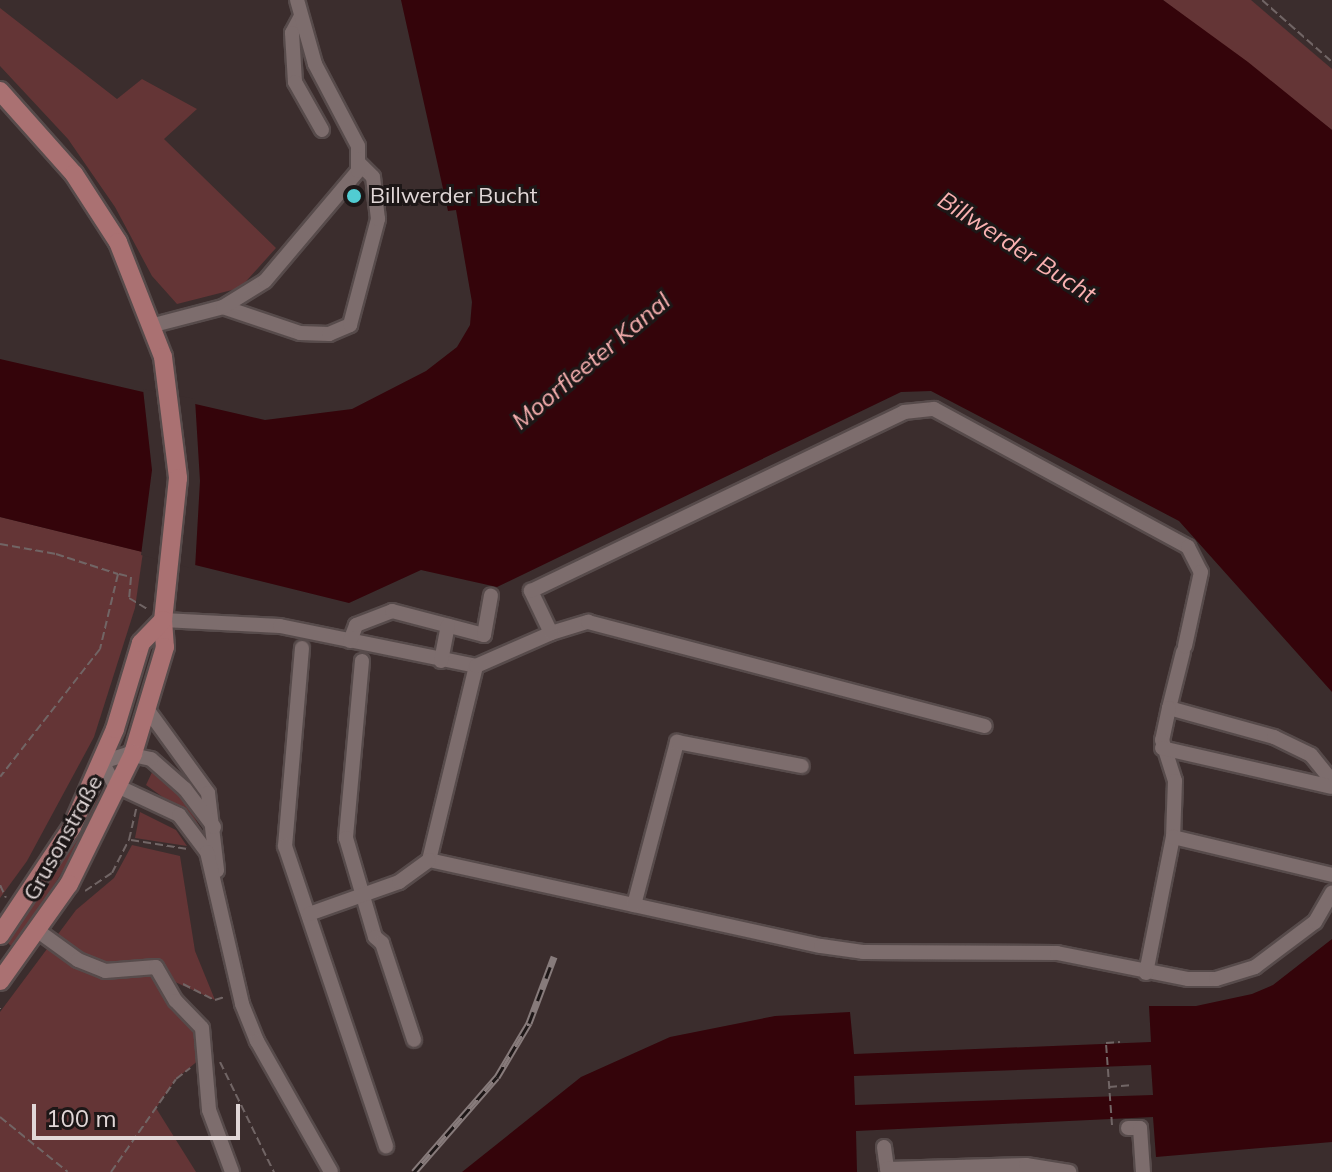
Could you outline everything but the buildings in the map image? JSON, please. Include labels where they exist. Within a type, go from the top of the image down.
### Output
[{"type":"main road","name":"Grusonstraße","points":[[0,91],[74,174],[118,242],[154,325],[163,357],[178,478],[163,620],[165,647],[133,754],[119,787],[38,931],[0,979]]},
{"type":"main road","name":"Grusonstraße","points":[[0,935],[72,827],[102,762],[141,643],[163,620]]},
{"type":"street","points":[[154,325],[223,307],[265,281],[350,186],[359,163],[358,146],[315,64],[297,0]]},
{"type":"street","points":[[301,16],[292,33],[295,82],[322,130]]},
{"type":"street","points":[[223,307],[300,333],[329,334],[350,325],[378,219],[373,177],[359,163]]},
{"type":"street","points":[[551,633],[531,591],[904,412],[934,409],[1188,547],[1201,572],[1162,748],[1175,781],[1173,837],[1146,973]]},
{"type":"street","points":[[350,641],[356,625],[392,611],[484,635],[491,596]]},
{"type":"street","points":[[163,620],[280,626],[419,657],[476,666],[551,633],[588,622],[985,726]]},
{"type":"street","points":[[441,661],[448,626]]},
{"type":"street","points":[[302,648],[285,846],[386,1146]]},
{"type":"street","points":[[362,661],[346,838],[414,1040]]},
{"type":"street","points":[[309,914],[399,882],[429,860],[476,666]]},
{"type":"street","points":[[1169,708],[1274,737],[1311,755],[1332,781]]},
{"type":"street","points":[[147,709],[155,726],[199,775],[214,827],[216,878]]},
{"type":"street","points":[[634,905],[677,742],[802,766]]},
{"type":"street","points":[[1162,748],[1332,787]]},
{"type":"street","points":[[214,827],[171,775],[133,754],[102,762],[119,787],[179,815],[207,852],[216,878],[239,994],[257,1041],[331,1172]]},
{"type":"street","points":[[1173,837],[1332,875]]},
{"type":"street","points":[[429,860],[863,952],[1011,949],[1146,973],[1216,979],[1255,967],[1315,922],[1332,893]]},
{"type":"street","points":[[38,931],[78,960],[105,971],[156,967],[176,1001],[202,1028],[209,1110],[232,1172]]},
{"type":"street","points":[[1128,1128],[1140,1128],[1143,1172]]},
{"type":"street","points":[[884,1147],[887,1169],[1026,1165],[1069,1172]]},
{"type":"path","points":[[1262,0],[1332,62]]},
{"type":"path","points":[[0,544],[56,554],[131,577],[129,598],[163,620]]},
{"type":"path","points":[[0,777],[100,649],[118,574]]},
{"type":"path","points":[[81,893],[112,873],[129,840],[140,796]]},
{"type":"path","points":[[129,840],[207,852]]},
{"type":"path","points":[[163,977],[215,1000],[239,994]]},
{"type":"path","points":[[1110,1126],[1106,1043],[1120,1042]]},
{"type":"path","points":[[111,1172],[176,1079],[206,1048],[274,1172]]},
{"type":"path","points":[[1108,1087],[1130,1085]]},
{"type":"path","points":[[0,1117],[68,1172]]},
{"type":"shaded area","points":[[1163,0],[1251,0],[1332,69],[1332,130]]},
{"type":"shaded area","points":[[0,8],[117,99],[142,79],[197,109],[164,139],[276,248],[240,288],[177,304],[152,276],[115,207],[68,139],[0,66]]},
{"type":"shaded area","points":[[0,517],[143,552],[135,608],[94,737],[27,861],[0,898]]},
{"type":"shaded area","points":[[154,768],[181,793],[206,838],[193,819],[146,785]]},
{"type":"shaded area","points":[[100,795],[104,799],[88,831],[14,949],[6,941]]},
{"type":"shaded area","points":[[140,812],[176,830],[187,846],[135,838]]},
{"type":"shaded area","points":[[132,845],[180,856],[195,951],[215,1000],[164,977],[191,1013],[206,1054],[176,1079],[156,1108],[196,1172],[0,1172],[0,1012],[76,910],[114,878]]},
{"type":"water","name":"Moorfleeter Kanal","points":[[401,0],[1163,0],[1248,62],[1332,130],[1332,692],[1179,521],[931,391],[901,392],[497,587],[421,570],[349,603],[0,517],[0,359],[265,420],[352,409],[426,371],[457,347],[470,325],[472,302],[456,210],[448,211]]},
{"type":"water","points":[[1332,939],[1332,1142],[1156,1157],[1153,1117],[856,1131],[857,1172],[462,1172],[581,1077],[670,1037],[775,1016],[850,1012],[854,1054],[1151,1042],[1149,1006],[1196,1006],[1252,994],[1273,985]],"holes":[[[1151,1065],[1153,1095],[855,1105],[854,1076]]]},
{"type":"pier","points":[[143,389],[195,399],[200,481],[195,569],[141,555],[152,470]]},
{"type":"railway","points":[[414,1172],[497,1077],[529,1023],[554,957]]},
{"type":"place","name":"Billwerder Bucht","points":[[354,196]]}]
